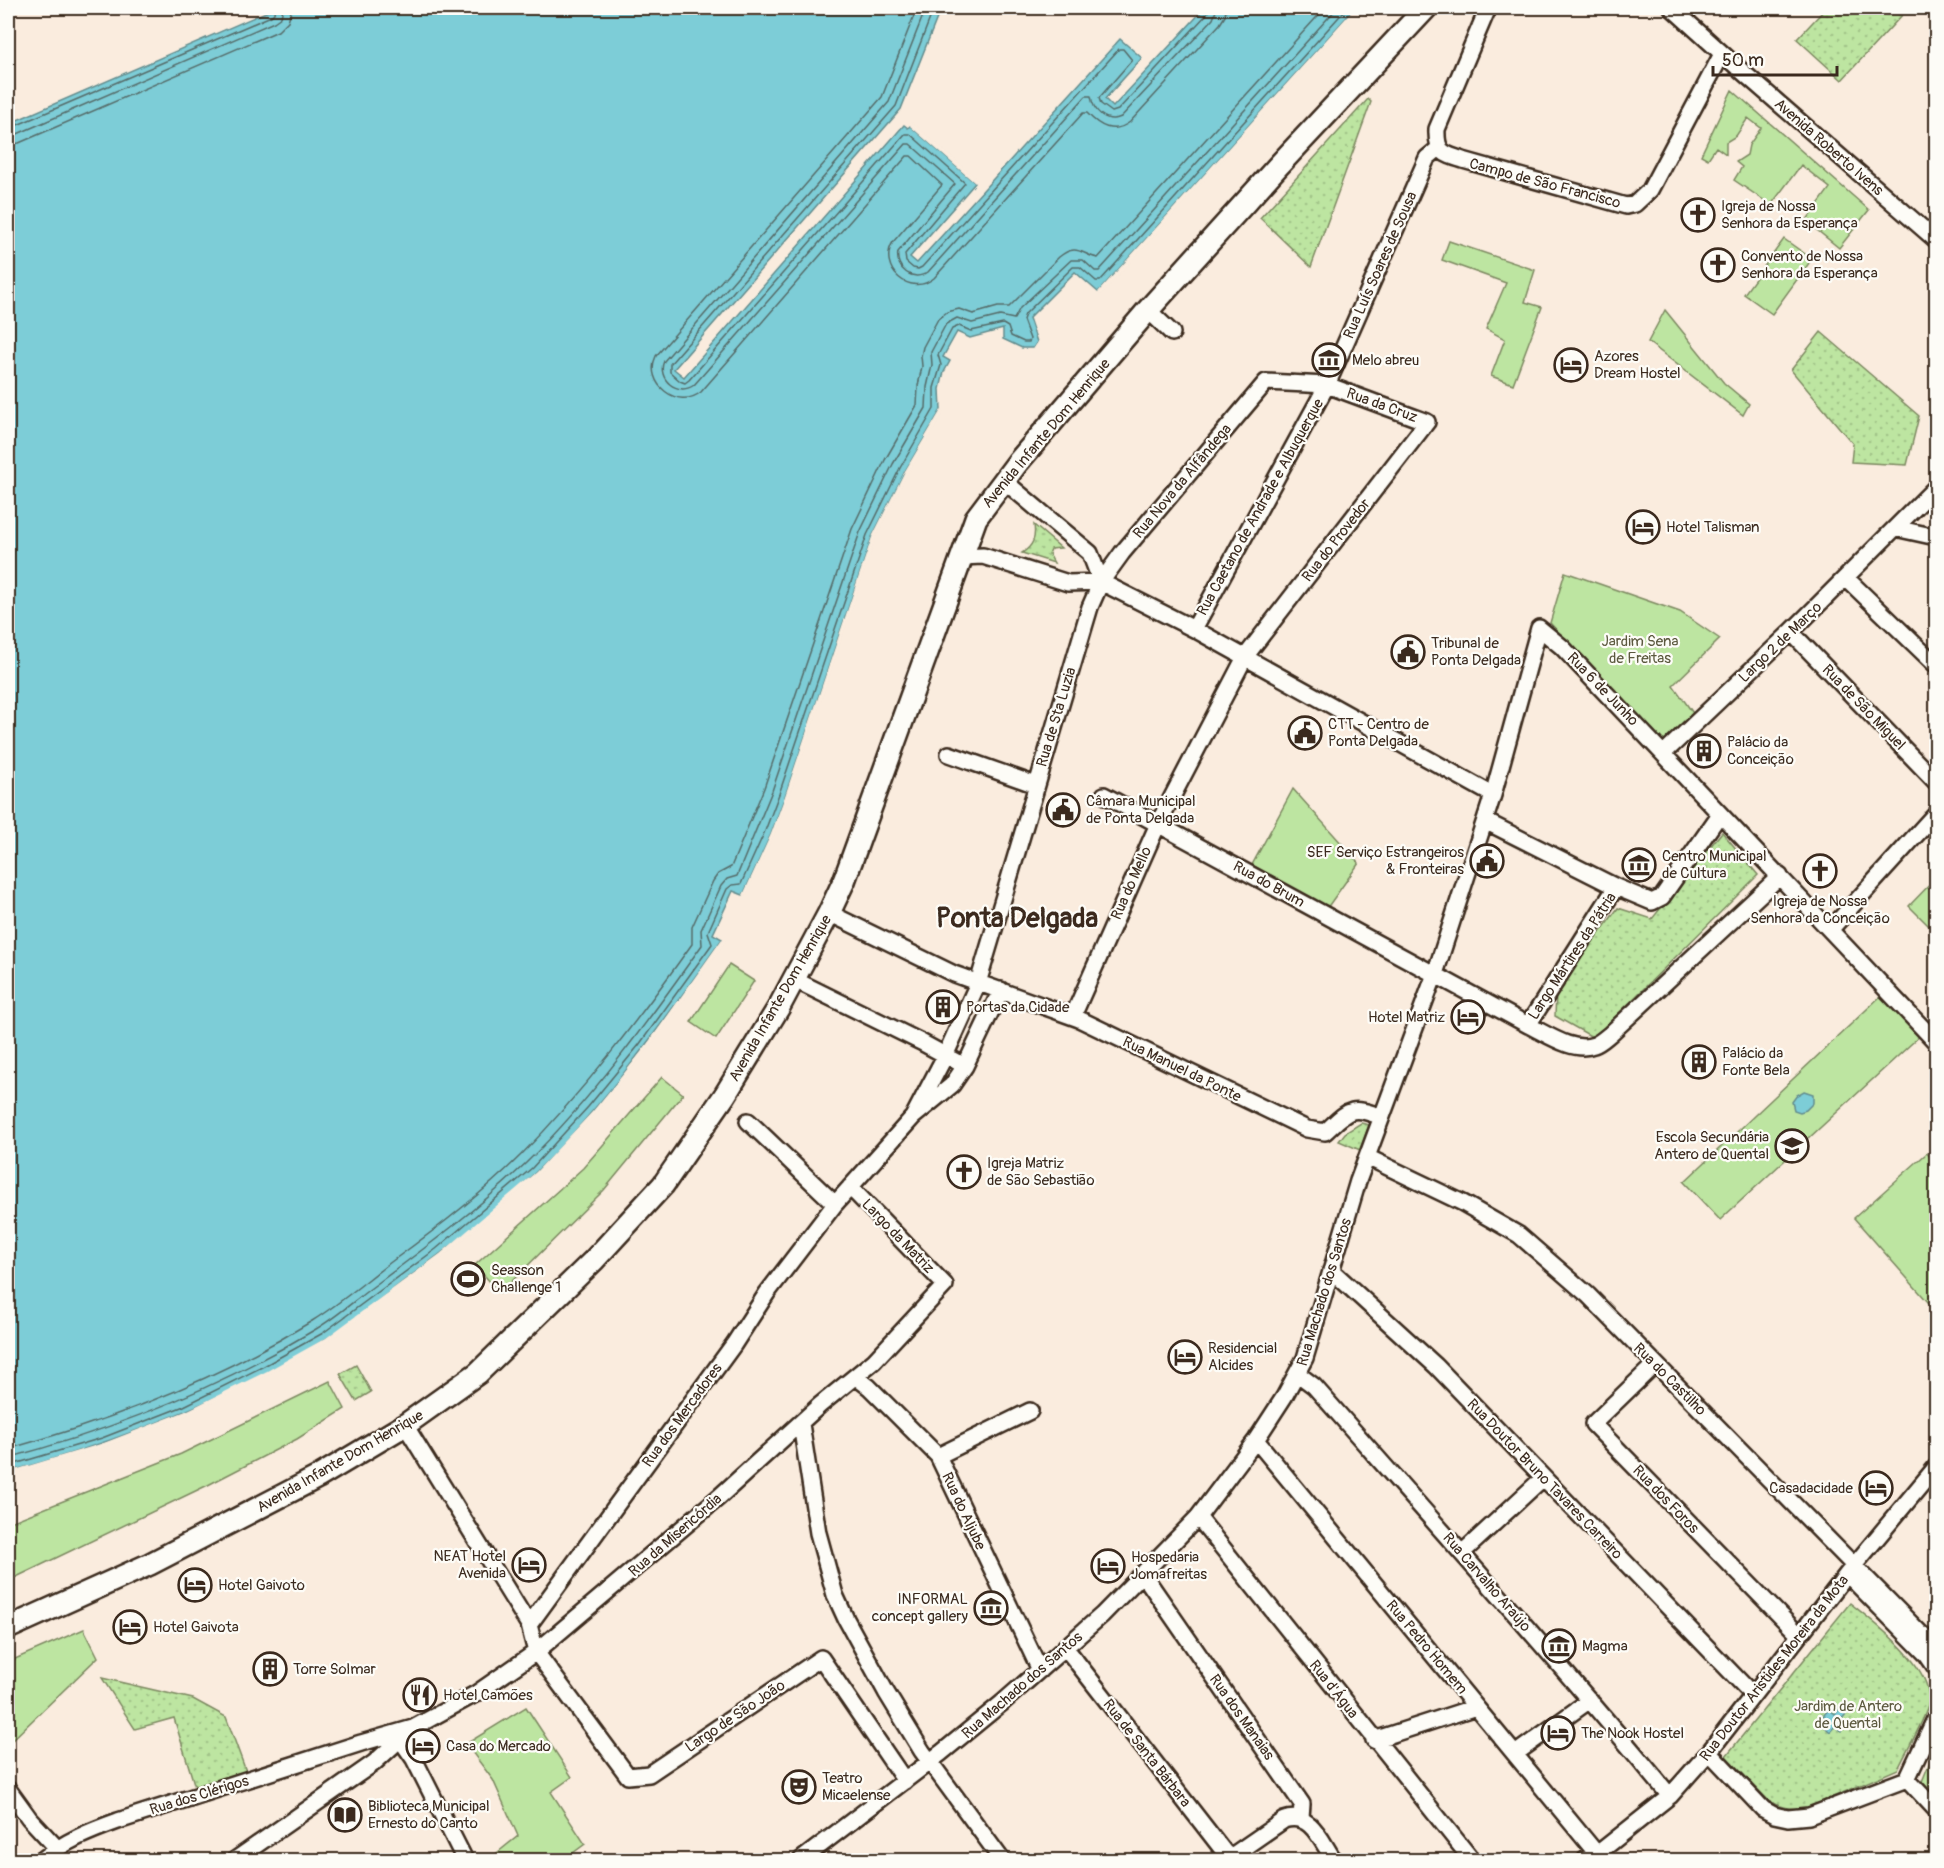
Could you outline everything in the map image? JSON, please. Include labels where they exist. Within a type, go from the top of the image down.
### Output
[{"type":"main road","name":"Avenida Infante Dom Henrique","points":[[8,1628],[150,1564],[242,1517],[318,1477],[405,1425],[478,1372],[594,1260],[663,1185],[725,1095],[795,980],[829,913],[844,881],[976,518],[1003,480],[1148,310],[1279,165],[1426,8]]},
{"type":"street","points":[[1439,148],[1436,140],[1437,129],[1488,8]]},
{"type":"street","points":[[1672,8],[1722,54]]},
{"type":"street","name":"Campo de São Francisco","points":[[1439,148],[1449,156],[1618,204],[1626,206],[1635,204],[1650,190],[1722,54]]},
{"type":"street","name":"Avenida Roberto Ivens","points":[[1722,54],[1936,240]]},
{"type":"street","name":"Rua Luís Soares de Sousa","points":[[1327,385],[1427,158],[1439,148]]},
{"type":"street","points":[[1148,310],[1172,333]]},
{"type":"street","name":"Rua da Cruz","points":[[1266,382],[1327,385],[1427,422]]},
{"type":"street","name":"Rua Nova da Alfândega","points":[[1101,582],[1122,553],[1266,382]]},
{"type":"street","name":"Rua Caetano de Andrade e Albuquerque","points":[[1194,629],[1327,385]]},
{"type":"street","name":"Rua do Provedor","points":[[1245,657],[1427,422]]},
{"type":"street","points":[[1003,480],[1090,553],[1101,582]]},
{"type":"street","name":"Largo 2 de Março","points":[[1664,753],[1791,632],[1936,487]]},
{"type":"street","points":[[1895,528],[1936,537]]},
{"type":"street","points":[[961,557],[982,556],[1068,583],[1101,582],[1194,629],[1493,795]]},
{"type":"street","points":[[1846,578],[1936,665]]},
{"type":"street","name":"Rua de Sta Luzia","points":[[978,983],[1090,607],[1101,582]]},
{"type":"street","name":"Rua 6 de Junho","points":[[1539,628],[1562,647],[1664,753],[1936,1042]]},
{"type":"street","name":"Rua Machado dos Santos","points":[[801,1860],[929,1762],[1102,1615],[1198,1516],[1256,1440],[1298,1374],[1305,1358],[1367,1157],[1435,974],[1485,821],[1539,628]]},
{"type":"street","name":"Rua de São Miguel","points":[[1791,632],[1936,782]]},
{"type":"street","name":"Rua do Mello","points":[[1073,1016],[1158,824],[1245,657]]},
{"type":"street","points":[[949,754],[1036,785]]},
{"type":"street","name":"Rua do Brum","points":[[1104,795],[1528,1025],[1570,1045],[1583,1047],[1596,1044],[1610,1034],[1780,876]]},
{"type":"street","points":[[1831,929],[1936,813]]},
{"type":"street","points":[[1485,821],[1616,887],[1652,902],[1662,897],[1720,814]]},
{"type":"street","name":"Largo Mártires da Pátria","points":[[1528,1025],[1616,887]]},
{"type":"street","name":"Rua Manuel da Ponte","points":[[829,913],[954,974],[1073,1016],[1306,1129],[1325,1132],[1356,1109],[1381,1116]]},
{"type":"street","points":[[795,980],[965,1066]]},
{"type":"street","name":"Largo da Matriz","points":[[913,1117],[945,1056],[978,983]]},
{"type":"street","name":"Largo da Matriz","points":[[835,1204],[913,1117],[952,1085],[965,1066],[1001,990]]},
{"type":"street","points":[[748,1121],[835,1204]]},
{"type":"street","name":"Rua do Castilho","points":[[1367,1157],[1463,1203],[1518,1235],[1588,1295],[1851,1570],[1936,1649]]},
{"type":"street","name":"Largo da Matriz","points":[[850,1187],[945,1285]]},
{"type":"street","name":"Rua dos Mercadores","points":[[529,1626],[734,1344],[767,1293],[835,1204]]},
{"type":"street","name":"Rua Doutor Bruno Tavares Carreiro","points":[[1331,1270],[1436,1366],[1753,1695]]},
{"type":"street","name":"Rua da Misericórdia","points":[[413,1728],[477,1693],[536,1652],[632,1572],[874,1361],[945,1285]]},
{"type":"street","name":"Rua dos Foros","points":[[1655,1364],[1593,1424],[1799,1635]]},
{"type":"street","name":"Rua Carvalho Araújo","points":[[1298,1374],[1314,1386],[1461,1553],[1590,1700],[1670,1797]]},
{"type":"street","name":"Rua do Aljube","points":[[856,1377],[869,1387],[938,1456],[1040,1670]]},
{"type":"street","points":[[938,1456],[1030,1411]]},
{"type":"street","points":[[806,1419],[818,1533],[835,1595],[880,1682],[929,1762],[1002,1860]]},
{"type":"street","points":[[405,1425],[529,1626],[536,1652]]},
{"type":"street","name":"Rua Pedro Homem","points":[[1256,1440],[1515,1754],[1595,1858]]},
{"type":"street","name":"Rua Doutor Aristides Moreira da Mota","points":[[1595,1858],[1670,1797],[1709,1752],[1799,1635],[1936,1467]]},
{"type":"street","points":[[1461,1553],[1543,1478]]},
{"type":"street","name":"Rua d'Água","points":[[1198,1516],[1374,1740],[1472,1860]]},
{"type":"street","points":[[1851,1570],[1927,1654],[1936,1668]]},
{"type":"street","name":"Rua dos Manaias","points":[[1143,1574],[1302,1804],[1301,1818],[1306,1821],[1334,1860]]},
{"type":"street","name":"Rua de Santa Bárbara","points":[[1065,1647],[1228,1859]]},
{"type":"street","name":"Largo de São João","points":[[536,1652],[628,1776],[649,1774],[820,1658],[905,1781]]},
{"type":"street","points":[[1515,1754],[1590,1700]]},
{"type":"street","points":[[1374,1740],[1476,1707]]},
{"type":"street","points":[[1709,1752],[1758,1804],[1774,1815],[1788,1818],[1809,1816],[1907,1779],[1936,1717]]},
{"type":"street","points":[[235,1860],[374,1763],[413,1728]]},
{"type":"street","name":"Rua dos Clérigos","points":[[42,1860],[57,1848],[79,1836],[118,1821],[413,1728]]},
{"type":"street","points":[[400,1739],[414,1759],[465,1860]]},
{"type":"street","points":[[362,1743],[371,1746],[374,1750],[374,1763]]},
{"type":"street","points":[[1907,1779],[1936,1810]]},
{"type":"street","points":[[8,1789],[29,1818],[57,1848]]},
{"type":"street","points":[[1228,1859],[1284,1820],[1293,1817],[1301,1818]]},
{"type":"green space","points":[[1826,8],[1895,8],[1903,14],[1842,80],[1797,39]]},
{"type":"green space","points":[[1732,90],[1869,210],[1839,248],[1806,221],[1830,188],[1801,165],[1771,205],[1734,180],[1742,167],[1736,162],[1747,155],[1749,145],[1761,128],[1748,118],[1736,136],[1726,142],[1726,154],[1716,147],[1708,159],[1701,155]]},
{"type":"green space","points":[[1368,99],[1371,102],[1311,267],[1260,218]]},
{"type":"green space","points":[[1784,239],[1812,259],[1772,314],[1744,294]]},
{"type":"green space","points":[[1449,241],[1535,270],[1525,302],[1542,307],[1513,384],[1491,376],[1505,339],[1486,329],[1506,283],[1442,260]]},
{"type":"green space","points":[[1665,310],[1724,383],[1749,404],[1743,415],[1648,342]]},
{"type":"green space","points":[[1821,332],[1919,416],[1907,465],[1851,462],[1853,444],[1791,370]]},
{"type":"green space","points":[[1034,525],[1061,548],[1051,549],[1049,554],[1054,563],[1022,553],[1033,541]]},
{"type":"green space","name":"Jardim Sena de Freitas","points":[[1565,572],[1680,612],[1720,639],[1673,685],[1695,716],[1663,745],[1550,623]]},
{"type":"green space","points":[[1293,789],[1359,863],[1327,908],[1252,865]]},
{"type":"green space","points":[[1722,832],[1758,875],[1594,1038],[1555,1016],[1556,993],[1618,908],[1652,919]]},
{"type":"green space","points":[[1936,878],[1936,933],[1909,906]]},
{"type":"green space","points":[[729,965],[754,981],[716,1039],[691,1022]]},
{"type":"green space","points":[[1884,993],[1923,1033],[1720,1220],[1684,1182]]},
{"type":"green space","points":[[662,1077],[683,1094],[604,1190],[500,1293],[475,1265],[583,1168]]},
{"type":"green space","points":[[1361,1123],[1369,1125],[1360,1150],[1339,1141],[1345,1133]]},
{"type":"green space","points":[[1927,1153],[1936,1164],[1936,1311],[1854,1218]]},
{"type":"green space","points":[[356,1365],[371,1392],[356,1401],[340,1374]]},
{"type":"green space","points":[[330,1381],[345,1409],[297,1439],[208,1485],[8,1581],[8,1523],[181,1454]]},
{"type":"green space","name":"Jardim de Antero de Quental","points":[[1850,1603],[1902,1648],[1914,1663],[1923,1677],[1928,1692],[1926,1713],[1898,1769],[1805,1809],[1778,1805],[1769,1801],[1726,1756]]},
{"type":"green space","points":[[84,1629],[98,1657],[8,1744],[8,1662]]},
{"type":"green space","points":[[102,1678],[193,1699],[226,1717],[247,1774],[195,1787],[174,1718],[135,1729]]},
{"type":"green space","points":[[526,1707],[572,1777],[551,1792],[585,1844],[573,1853],[576,1860],[495,1860],[492,1857],[518,1836],[493,1780],[466,1744]]},
{"type":"green space","points":[[1936,1747],[1936,1799],[1921,1784]]},
{"type":"water","points":[[275,8],[941,8],[901,109],[674,369],[684,377],[904,125],[908,128],[910,126],[975,183],[910,257],[917,263],[1120,39],[1142,58],[1105,99],[1113,107],[1205,8],[1355,8],[1098,292],[1075,272],[1029,318],[1037,342],[1033,348],[1022,348],[1003,339],[1003,329],[970,338],[957,332],[943,357],[950,361],[944,372],[940,389],[941,410],[905,471],[872,537],[771,834],[743,895],[733,891],[713,934],[722,939],[634,1060],[562,1145],[521,1186],[474,1227],[356,1317],[287,1362],[210,1400],[130,1433],[8,1472],[8,124]]},
{"type":"water","points":[[1804,1091],[1813,1094],[1813,1103],[1806,1110],[1800,1112],[1794,1110],[1792,1102]]},
{"type":"water","points":[[1840,1708],[1846,1714],[1841,1720],[1847,1725],[1842,1731],[1835,1726],[1830,1732],[1824,1726],[1829,1720],[1823,1716],[1829,1709],[1835,1714]]},
{"type":"pier","points":[[1355,8],[1358,8],[1101,294],[1098,292]]},
{"type":"pier","points":[[912,123],[977,180],[975,183],[910,126]]},
{"type":"pier","points":[[941,410],[943,413],[908,472],[875,538],[788,797],[745,896],[743,895],[771,834],[785,796],[872,537],[905,471]]},
{"type":"pier","points":[[722,939],[725,941],[662,1030],[595,1113],[538,1174],[442,1257],[328,1341],[268,1374],[188,1414],[106,1446],[8,1475],[8,1472],[104,1443],[186,1411],[267,1371],[326,1338],[440,1254],[536,1172],[593,1111],[644,1049]]},
{"type":"place","name":"Igreja de Nossa Senhora da Esperança","points":[[1698,215]]},
{"type":"place","name":"Convento de Nossa Senhora da Esperança","points":[[1718,265]]},
{"type":"place","name":"Melo abreu","points":[[1329,360]]},
{"type":"place","name":"Azores Dream Hostel","points":[[1571,365]]},
{"type":"place","name":"Hotel Talisman","points":[[1643,527]]},
{"type":"place","name":"Tribunal de Ponta Delgada","points":[[1408,652]]},
{"type":"place","name":"CTT - Centro de Ponta Delgada","points":[[1305,733]]},
{"type":"place","name":"Palácio da Conceição","points":[[1704,751]]},
{"type":"place","name":"Câmara Municipal de Ponta Delgada","points":[[1063,810]]},
{"type":"place","name":"SEF Serviço Estrangeiros & Fronteiras","points":[[1487,861]]},
{"type":"place","name":"Centro Municipal de Cultura","points":[[1639,865]]},
{"type":"place","name":"Igreja de Nossa Senhora da Conceição","points":[[1820,871]]},
{"type":"place","name":"Portas da Cidade","points":[[943,1007]]},
{"type":"place","name":"Hotel Matriz","points":[[1468,1017]]},
{"type":"place","name":"Palácio da Fonte Bela","points":[[1699,1062]]},
{"type":"place","name":"Escola Secundária Antero de Quental","points":[[1792,1146]]},
{"type":"place","name":"Igreja Matriz de São Sebastião","points":[[964,1172]]},
{"type":"place","name":"Seasson Challenge 1","points":[[468,1279]]},
{"type":"place","name":"Residencial Alcides","points":[[1185,1357]]},
{"type":"place","name":"Casadacidade","points":[[1876,1488]]},
{"type":"place","name":"NEAT Hotel Avenida","points":[[529,1565]]},
{"type":"place","name":"Hospedaria Jomafreitas","points":[[1108,1566]]},
{"type":"place","name":"Hotel Gaivoto","points":[[195,1585]]},
{"type":"place","name":"INFORMAL concept gallery","points":[[991,1608]]},
{"type":"place","name":"Hotel Gaivota","points":[[130,1627]]},
{"type":"place","name":"Magma","points":[[1559,1646]]},
{"type":"place","name":"Torre Solmar","points":[[270,1669]]},
{"type":"place","name":"Hotel Camões","points":[[420,1695]]},
{"type":"place","name":"The Nook Hostel","points":[[1558,1733]]},
{"type":"place","name":"Casa do Mercado","points":[[423,1746]]},
{"type":"place","name":"Teatro Micaelense","points":[[799,1787]]},
{"type":"place","name":"Biblioteca Municipal Ernesto do Canto","points":[[345,1815]]},
{"type":"district","name":"Ponta Delgada","points":[[1017,918]]}]
